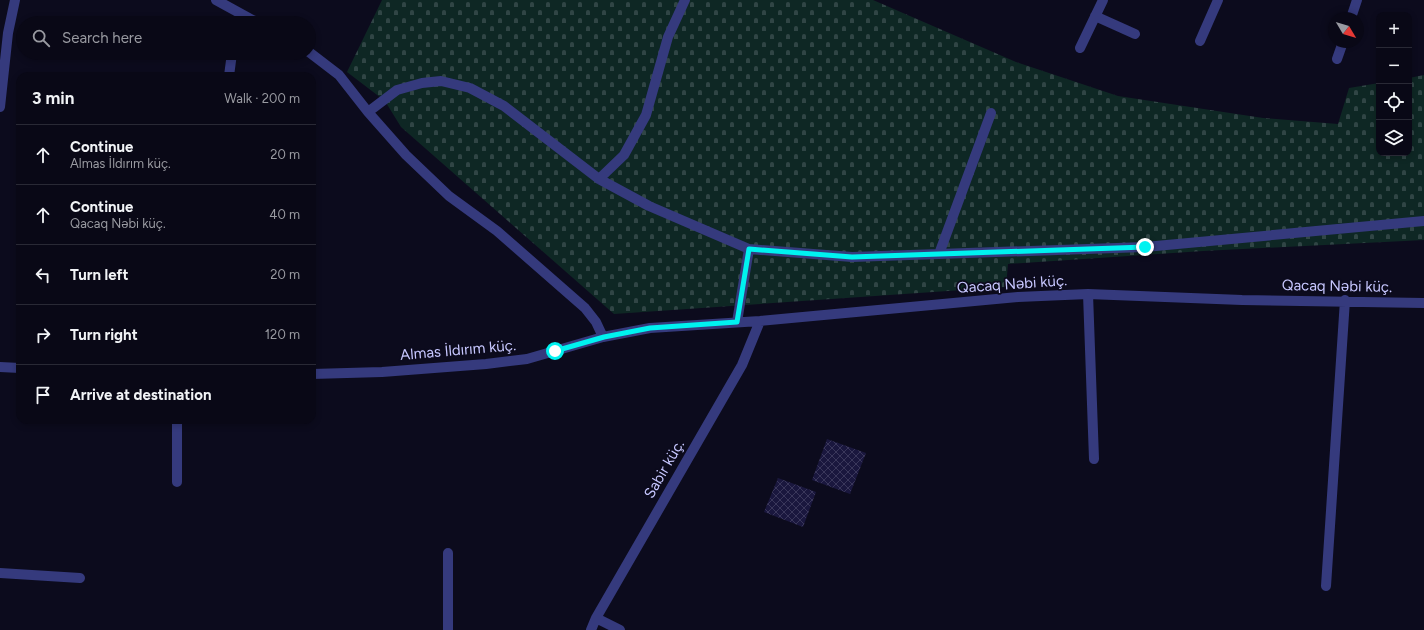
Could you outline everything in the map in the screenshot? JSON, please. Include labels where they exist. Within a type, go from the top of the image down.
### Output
[{"type":"street","points":[[0,107],[8,34],[15,0]]},
{"type":"street","points":[[216,0],[238,16]]},
{"type":"street","points":[[599,179],[624,155],[646,114],[668,37],[685,0]]},
{"type":"street","points":[[1080,48],[1103,0]]},
{"type":"street","points":[[1200,41],[1218,0]]},
{"type":"street","points":[[1353,12],[1357,0]]},
{"type":"street","points":[[1095,16],[1135,34]]},
{"type":"street","points":[[1337,59],[1341,48]]},
{"type":"street","points":[[316,57],[339,75],[368,112],[406,155],[449,196],[497,231],[585,308],[596,322],[604,337]]},
{"type":"street","points":[[230,72],[231,60]]},
{"type":"street","points":[[368,112],[397,90],[422,83],[442,82],[470,88],[504,106],[599,179],[649,206],[749,249],[852,257],[1145,247],[1424,221]]},
{"type":"street","points":[[939,254],[991,113]]},
{"type":"street","points":[[737,322],[749,249]]},
{"type":"street","points":[[1088,294],[1094,459]]},
{"type":"street","name":"Qacaq Nəbi küç.","points":[[604,337],[650,328],[760,321],[1018,297],[1088,294],[1242,300],[1345,300],[1424,303]]},
{"type":"street","points":[[1326,586],[1345,300]]},
{"type":"street","name":"Sabir küç.","points":[[591,630],[596,618],[742,365],[760,321]]},
{"type":"street","name":"Almas İldırım küç.","points":[[316,374],[382,372],[486,364],[527,358],[604,337]]},
{"type":"street","points":[[0,367],[16,368]]},
{"type":"street","points":[[177,424],[177,482]]},
{"type":"street","points":[[448,554],[448,630]]},
{"type":"street","points":[[0,573],[80,578]]},
{"type":"street","points":[[596,618],[620,630]]},
{"type":"green space","points":[[382,0],[873,0],[1016,62],[1118,96],[1263,118],[1338,124],[1349,88],[1376,84],[1376,156],[1412,156],[1412,77],[1424,75],[1424,240],[1203,251],[1008,264],[1006,287],[614,314],[401,127],[385,101],[347,72]]},
{"type":"building","points":[[827,439],[866,453],[850,494],[812,480]]},
{"type":"building","points":[[778,478],[816,492],[803,527],[764,512]]},
{"type":"route","points":[[555,351],[604,337],[650,328],[737,322],[749,249],[852,257],[1145,247]]}]
